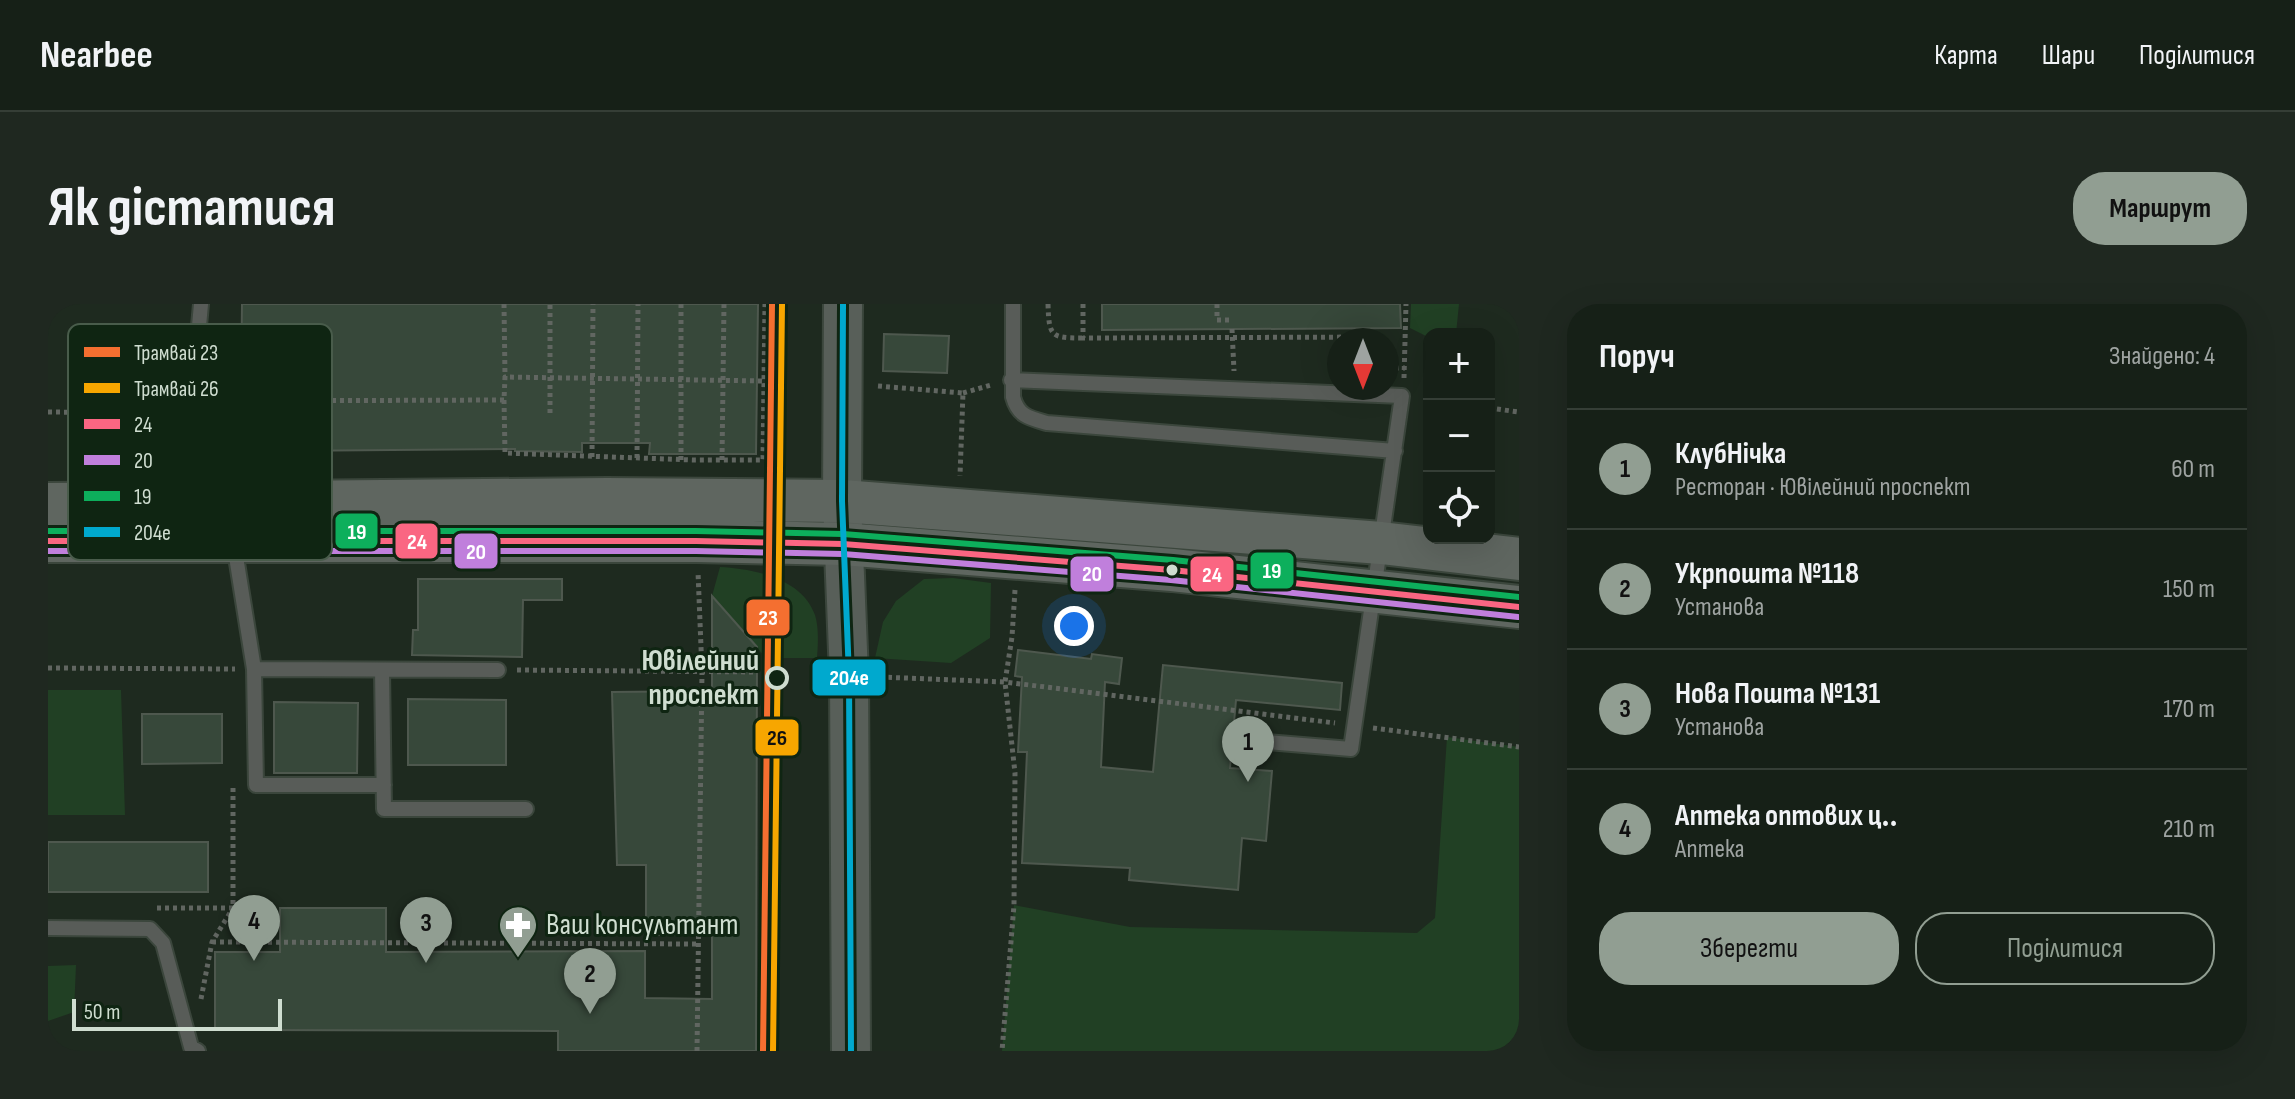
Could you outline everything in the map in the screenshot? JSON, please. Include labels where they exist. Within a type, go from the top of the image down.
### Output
[{"type":"main road","points":[[843,304],[842,501],[849,676],[851,1051]]},
{"type":"main road","points":[[332,519],[607,499],[842,501],[1381,543],[1519,559]]},
{"type":"main road","points":[[48,504],[68,507]]},
{"type":"main road","points":[[332,531],[843,544],[1172,570],[1519,607]]},
{"type":"main road","points":[[48,541],[68,539]]},
{"type":"lane","points":[[199,324],[201,304]]},
{"type":"lane","points":[[1013,304],[1011,380],[1016,408],[1026,417],[1047,423],[1395,451]]},
{"type":"lane","points":[[1011,380],[1402,396],[1351,749],[1255,741]]},
{"type":"lane","points":[[218,560],[254,669],[256,785],[384,785]]},
{"type":"lane","points":[[254,669],[498,670]]},
{"type":"lane","points":[[382,670],[384,809],[526,809]]},
{"type":"lane","points":[[48,928],[150,929],[163,943],[194,1049]]},
{"type":"path","points":[[504,304],[505,453],[681,460],[763,460],[765,304]]},
{"type":"path","points":[[550,304],[550,413]]},
{"type":"path","points":[[592,457],[593,304]]},
{"type":"path","points":[[637,458],[638,304]]},
{"type":"path","points":[[681,304],[681,460]]},
{"type":"path","points":[[722,460],[724,304]]},
{"type":"path","points":[[1048,304],[1048,329],[1061,338],[1327,337]]},
{"type":"path","points":[[1083,304],[1083,338]]},
{"type":"path","points":[[1217,304],[1217,320],[1232,320]]},
{"type":"path","points":[[1402,396],[1406,304]]},
{"type":"path","points":[[1232,329],[1233,357]]},
{"type":"path","points":[[1399,368],[1405,368]]},
{"type":"path","points":[[505,377],[765,381]]},
{"type":"path","points":[[878,386],[963,393],[1011,380]]},
{"type":"path","points":[[960,476],[963,393]]},
{"type":"path","points":[[332,401],[504,400]]},
{"type":"path","points":[[1495,409],[1519,412]]},
{"type":"path","points":[[48,412],[68,412]]},
{"type":"path","points":[[697,563],[702,672],[697,1051]]},
{"type":"path","points":[[1002,1051],[1014,905],[1015,788],[1005,682],[1015,585],[1003,584]]},
{"type":"path","points":[[48,668],[254,669]]},
{"type":"path","points":[[234,669],[234,685]]},
{"type":"path","points":[[498,670],[756,672]]},
{"type":"path","points":[[877,677],[1005,682],[1519,747]]},
{"type":"path","points":[[194,1049],[212,942],[233,908],[233,780]]},
{"type":"path","points":[[146,908],[233,908]]},
{"type":"path","points":[[212,942],[698,944]]},
{"type":"green space","points":[[1411,304],[1459,304],[1457,328],[1423,328],[1423,334],[1410,328]]},
{"type":"green space","points":[[720,567],[762,573],[799,592],[809,602],[815,615],[817,658],[766,658],[712,596]]},
{"type":"green space","points":[[953,578],[991,583],[990,638],[951,663],[875,658],[883,622],[896,601],[924,579]]},
{"type":"green space","points":[[48,690],[121,690],[125,815],[48,815]]},
{"type":"green space","points":[[1447,737],[1519,747],[1519,1051],[1002,1051],[1014,905],[1130,927],[1417,933],[1435,918]]},
{"type":"green space","points":[[76,965],[74,1012],[48,1021],[48,966]]},
{"type":"building","points":[[242,304],[758,304],[756,454],[649,454],[650,443],[582,443],[582,452],[515,449],[332,451],[332,324],[242,324]]},
{"type":"building","points":[[1102,304],[1400,304],[1401,328],[1102,330]]},
{"type":"building","points":[[884,334],[949,336],[947,373],[883,371]]},
{"type":"building","points":[[418,579],[562,579],[562,600],[523,600],[522,657],[412,655],[413,630],[418,630]]},
{"type":"building","points":[[712,596],[757,647],[756,1051],[558,1051],[558,1031],[215,1030],[215,952],[280,952],[280,908],[386,908],[386,952],[645,951],[645,998],[712,999],[712,935],[646,935],[646,865],[617,865],[612,692],[712,691]]},
{"type":"building","points":[[1018,650],[1091,659],[1092,654],[1122,658],[1119,684],[1105,682],[1101,767],[1153,772],[1163,665],[1342,683],[1340,710],[1236,700],[1230,768],[1272,771],[1266,841],[1242,838],[1238,890],[1129,880],[1130,868],[1022,863],[1027,752],[1018,752],[1022,677],[1015,676]]},
{"type":"building","points":[[408,699],[506,700],[506,765],[408,765]]},
{"type":"building","points":[[274,702],[358,703],[357,773],[274,773]]},
{"type":"building","points":[[142,714],[222,714],[222,763],[142,764]]},
{"type":"building","points":[[48,842],[208,842],[208,892],[48,892]]},
{"type":"tram line","name":"23","points":[[763,1051],[772,304]]},
{"type":"tram line","name":"26","points":[[773,1051],[782,304]]},
{"type":"transit line","name":"204е","points":[[843,304],[842,501],[849,676],[851,1051]]},
{"type":"transit line","name":"19","points":[[48,531],[68,531]]},
{"type":"transit line","name":"19","points":[[332,531],[843,534],[1173,560],[1519,597]]},
{"type":"transit line","name":"24","points":[[48,541],[68,541]]},
{"type":"transit line","name":"24","points":[[332,541],[843,544],[1172,570],[1519,607]]},
{"type":"transit line","name":"20","points":[[48,551],[68,551]]},
{"type":"transit line","name":"20","points":[[332,551],[843,554],[1171,580],[1518,617]]},
{"type":"place","name":"Ювілейний проспект","points":[[777,678]]},
{"type":"place","name":"КлубНічка","points":[[1248,782]]},
{"type":"place","name":"Ваш консультант","points":[[518,959]]},
{"type":"place","name":"Аптека оптових ц‥","points":[[254,961]]},
{"type":"place","name":"Нова Пошта №131","points":[[426,963]]},
{"type":"place","name":"Укрпошта №118","points":[[590,1014]]}]
